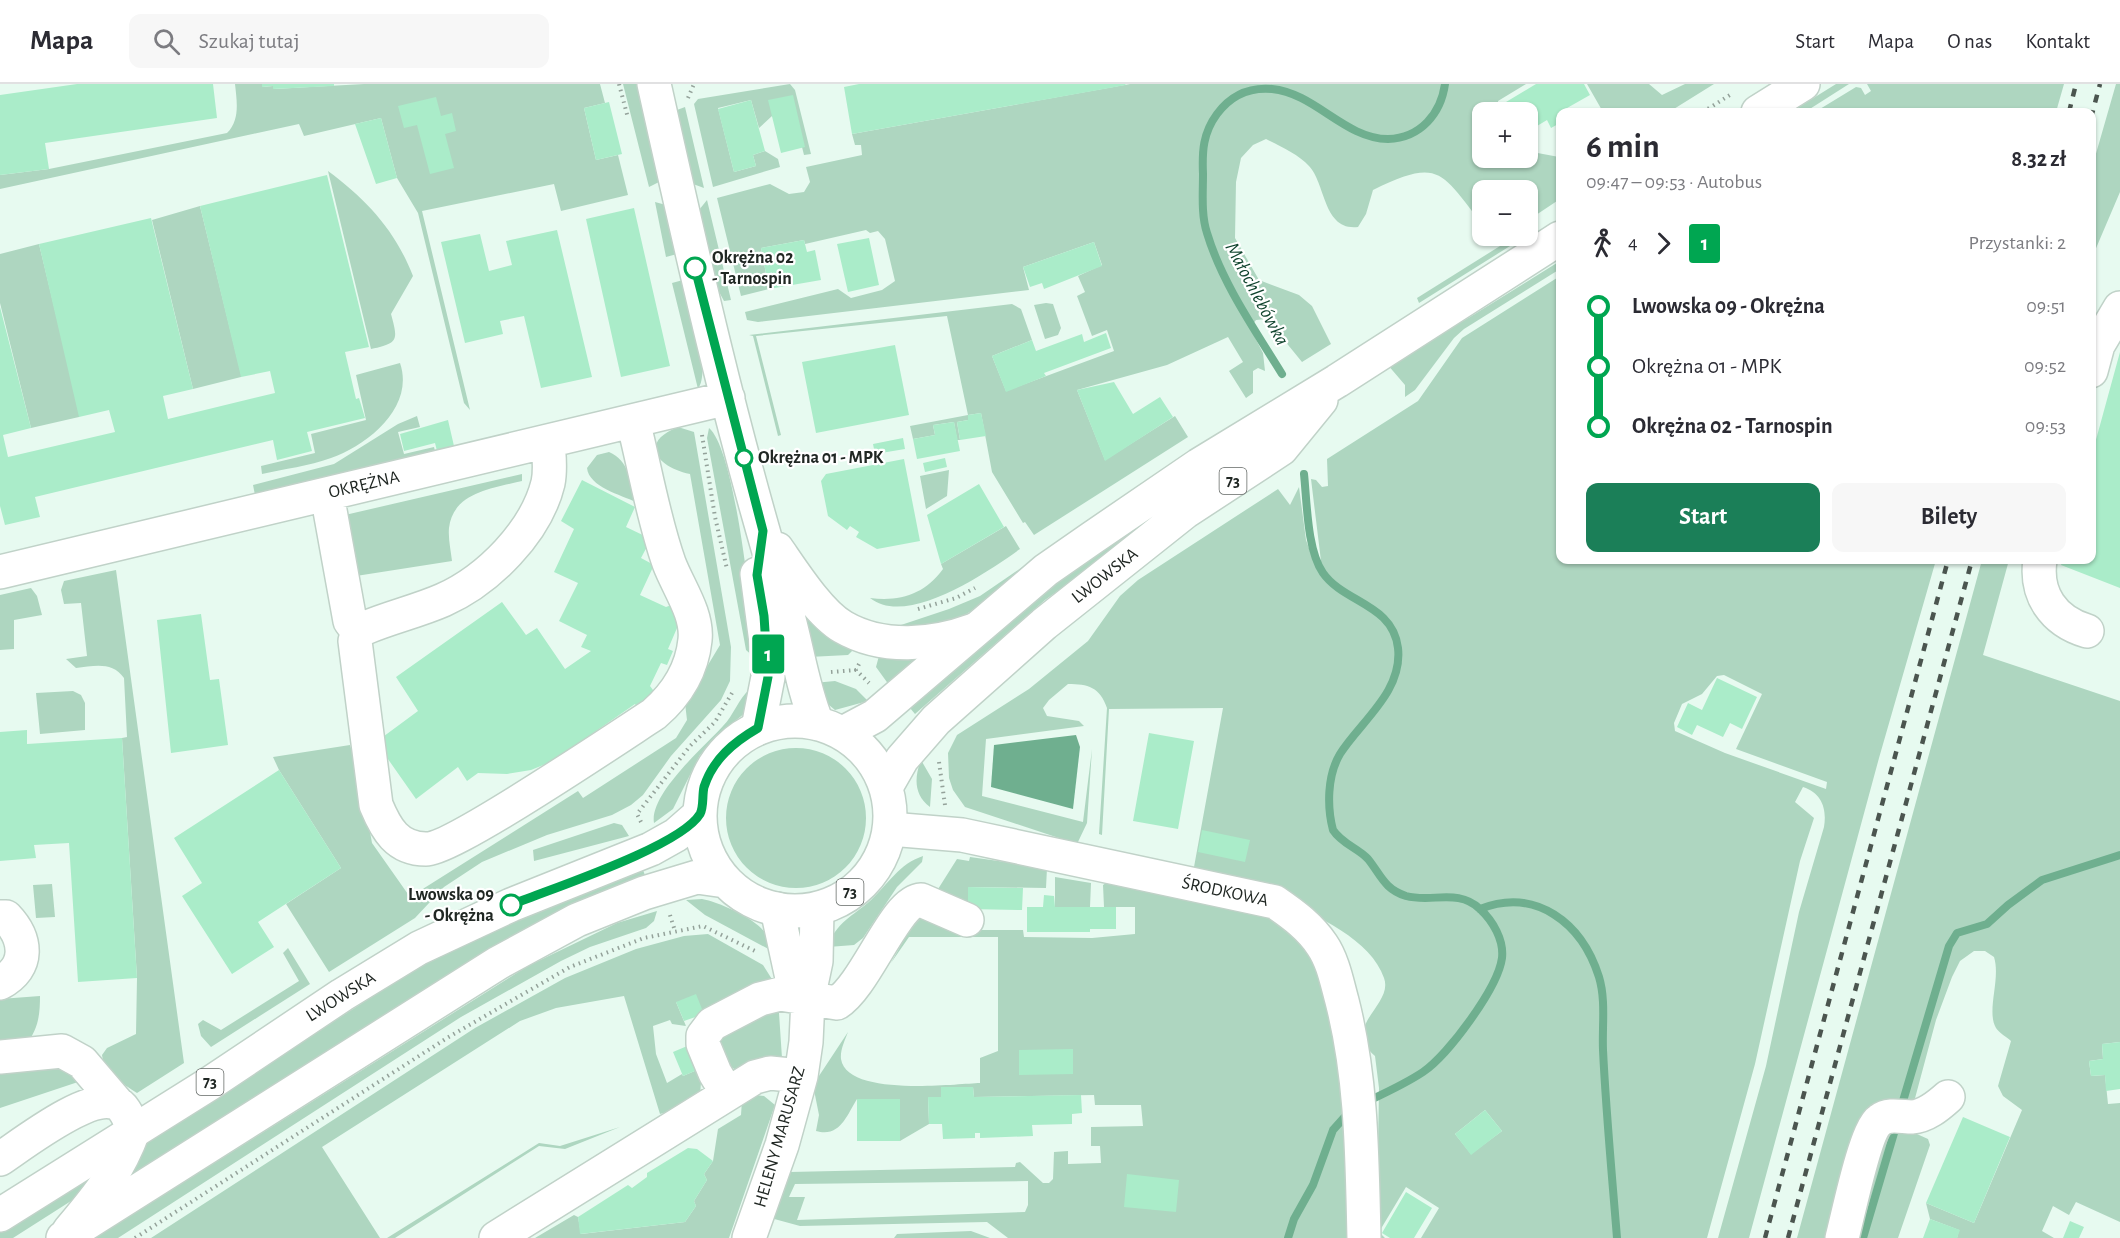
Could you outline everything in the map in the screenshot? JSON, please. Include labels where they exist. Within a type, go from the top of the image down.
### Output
[{"type":"main road","points":[[654,84],[698,282],[763,531],[786,608],[806,697],[830,728]]},
{"type":"main road","points":[[1748,101],[1803,84]]},
{"type":"main road","name":"LWOWSKA","points":[[830,728],[860,725],[891,703],[1046,570],[1102,531],[1199,465],[1337,381],[1556,241]]},
{"type":"main road","points":[[2096,352],[2120,308]]},
{"type":"main road","name":"LWOWSKA","points":[[886,786],[902,759],[922,736],[1053,617],[1185,512],[1281,449],[1337,381]]},
{"type":"main road","name":"OKRĘŻNA","points":[[0,572],[728,398]]},
{"type":"main road","points":[[358,632],[355,641],[376,805],[385,828],[404,845],[428,849],[470,831],[654,714],[673,698],[690,665],[695,639],[693,620],[669,562],[633,421]]},
{"type":"main road","points":[[358,632],[443,600],[468,587],[515,548],[547,485],[550,465],[548,442]]},
{"type":"main road","points":[[327,494],[350,621],[358,632]]},
{"type":"main road","points":[[763,531],[810,595],[842,626],[873,639],[916,643],[937,641],[974,630]]},
{"type":"main road","points":[[758,728],[768,677],[764,616],[757,575],[763,531]]},
{"type":"main road","points":[[2040,564],[2040,592],[2061,617],[2075,627],[2087,631]]},
{"type":"main road","name":"73","points":[[779,722],[830,728],[869,755],[886,786],[890,804],[890,829],[877,864],[861,884],[841,899],[817,909],[777,909],[758,904],[725,881],[711,861],[702,838],[700,814],[704,787],[716,762],[735,742],[758,728],[779,722]]},
{"type":"main road","name":"LWOWSKA","points":[[0,1215],[125,1116],[419,948],[511,905],[651,849],[676,836],[700,814]]},
{"type":"main road","name":"ŚRODKOWA","points":[[890,829],[940,832],[1275,902],[1297,917],[1324,948],[1336,977],[1348,1028],[1358,1087],[1364,1238]]},
{"type":"main road","name":"73","points":[[63,1238],[498,963],[567,926],[670,885],[697,877],[725,881]]},
{"type":"main road","points":[[727,1093],[705,1054],[703,1036],[712,1024],[760,999],[780,994],[837,1003],[852,992],[909,902],[921,900],[967,920]]},
{"type":"main road","points":[[777,909],[786,961],[792,978],[808,999]]},
{"type":"main road","name":"HELENY MARUSARZ","points":[[749,1238],[782,1145],[801,1076],[806,1042],[808,999],[816,961],[817,909]]},
{"type":"main road","points":[[0,917],[6,917],[18,929],[24,947],[22,963],[10,978],[0,983]]},
{"type":"main road","points":[[0,1057],[62,1052],[82,1062],[125,1116],[123,1160],[111,1179],[63,1238]]},
{"type":"main road","points":[[496,1238],[755,1077],[770,1073],[801,1076]]},
{"type":"main road","points":[[1842,1238],[1869,1136],[1880,1120],[1892,1116],[1914,1117],[1935,1108],[1948,1097]]},
{"type":"main road","points":[[0,1159],[75,1111],[103,1102],[125,1116]]},
{"type":"path","points":[[691,108],[688,98],[694,84]]},
{"type":"path","points":[[1719,108],[1748,101]]},
{"type":"path","points":[[916,610],[956,598],[981,585]]},
{"type":"path","points":[[873,639],[856,670],[891,703]]},
{"type":"path","points":[[637,814],[690,746],[715,722],[737,685]]},
{"type":"path","points":[[922,736],[937,754],[945,802],[940,832]]},
{"type":"path","points":[[135,1238],[220,1186],[263,1155],[447,1038],[537,985],[604,952],[644,938],[703,926],[772,960],[786,961]]},
{"type":"shaded area","points":[[235,84],[262,84],[262,87],[273,86],[274,89],[364,84],[600,84],[605,103],[584,108],[596,160],[618,155],[628,195],[561,211],[554,184],[422,211],[470,410],[464,403],[418,213],[397,178],[381,118],[304,136],[299,124],[0,189],[0,175],[49,169],[227,133],[236,117]]},
{"type":"shaded area","points":[[623,84],[637,84],[661,181],[649,187]]},
{"type":"shaded area","points":[[790,84],[795,90],[811,154],[804,155],[802,147],[772,116],[759,128],[751,100],[718,108],[734,172],[756,166],[753,155],[765,151],[778,159],[780,167],[713,187],[694,104],[698,99]]},
{"type":"shaded area","points":[[1130,84],[1526,84],[1498,102],[1472,102],[1472,168],[1538,168],[1538,153],[1556,156],[1556,202],[1538,214],[1538,180],[1472,180],[1472,211],[1457,192],[1437,175],[1413,174],[1373,190],[1366,214],[1358,227],[1347,226],[1338,222],[1332,214],[1315,174],[1305,162],[1266,139],[1253,145],[1241,158],[1236,182],[1235,238],[1259,280],[1299,295],[1312,306],[1331,344],[1302,362],[1267,319],[1256,320],[1250,328],[1263,353],[1265,371],[1258,368],[1253,371],[1253,393],[1246,398],[1229,371],[1243,362],[1228,337],[1167,365],[1077,390],[1105,460],[1175,416],[1188,437],[1034,535],[1025,522],[1023,523],[992,472],[981,413],[968,415],[947,316],[756,336],[781,435],[778,436],[753,336],[749,335],[1012,304],[1021,309],[1032,340],[992,356],[1006,391],[1114,351],[1107,330],[1092,336],[1077,296],[1085,292],[1078,276],[1102,265],[1094,242],[1023,267],[1029,290],[758,322],[747,320],[745,312],[838,289],[851,298],[882,290],[895,281],[885,239],[878,231],[870,233],[866,230],[805,244],[804,240],[761,248],[769,289],[741,296],[717,198],[770,184],[789,194],[804,192],[810,182],[806,167],[862,155],[861,145],[855,145],[852,134]]},
{"type":"shaded area","points":[[1587,84],[1649,84],[1662,95],[1685,84],[1714,84],[1675,108],[1601,108]]},
{"type":"shaded area","points":[[1836,84],[1849,84],[1811,108],[1797,108]]},
{"type":"shaded area","points":[[1867,84],[2064,84],[2057,108],[1822,108],[1856,87],[1861,88],[1865,95],[1871,91]]},
{"type":"shaded area","points":[[2116,84],[2120,84],[2120,192],[2096,248],[2096,154]]},
{"type":"shaded area","points":[[685,107],[704,188],[693,184],[677,110]]},
{"type":"shaded area","points":[[328,171],[355,193],[378,217],[398,244],[413,276],[391,314],[395,335],[387,345],[371,349]]},
{"type":"shaded area","points":[[707,200],[731,300],[724,301],[718,290],[699,210]]},
{"type":"shaded area","points":[[655,202],[666,205],[677,254],[666,257]]},
{"type":"shaded area","points":[[200,206],[241,377],[193,389],[152,220]]},
{"type":"shaded area","points":[[39,244],[80,414],[79,417],[31,428],[0,303],[0,254]]},
{"type":"shaded area","points":[[1500,246],[1510,246],[1419,303],[1417,298]]},
{"type":"shaded area","points":[[1556,263],[1556,272],[1464,329],[1454,338],[1415,390],[1405,397],[1405,385],[1387,364],[1470,317]]},
{"type":"shaded area","points":[[1556,279],[1556,564],[1935,564],[1879,758],[1749,1238],[1718,1238],[1766,1066],[1799,912],[1824,827],[1824,808],[1815,793],[1803,787],[1795,802],[1814,818],[1800,861],[1755,1064],[1707,1238],[1421,1238],[1439,1208],[1406,1187],[1379,1232],[1385,1238],[1373,1238],[1371,1152],[1378,1149],[1379,1088],[1375,1056],[1366,1045],[1363,1035],[1365,1025],[1382,997],[1385,988],[1384,978],[1372,958],[1354,940],[1330,924],[1275,898],[1197,871],[1194,867],[1223,708],[1109,709],[1102,835],[1099,834],[1107,708],[1097,691],[1087,686],[1068,684],[1043,708],[1047,716],[1079,721],[1084,726],[986,739],[982,796],[1083,822],[1092,749],[1087,823],[1077,844],[965,807],[953,790],[949,778],[948,753],[957,735],[1029,689],[1088,641],[1120,596],[1138,580],[1278,489],[1290,505],[1299,487],[1306,540],[1314,562],[1321,561],[1311,479],[1316,480],[1322,487],[1328,486],[1327,459],[1418,401],[1462,338]],"holes":[[[1724,675],[1762,694],[1736,749],[1827,782],[1826,789],[1725,753],[1675,731],[1674,723],[1682,704],[1702,694],[1717,676]],[[1485,1110],[1502,1131],[1471,1154],[1455,1134]]]},
{"type":"shaded area","points":[[683,280],[701,352],[702,380],[698,389],[672,283]]},
{"type":"shaded area","points":[[1053,304],[1061,328],[1058,335],[1045,339],[1034,305]]},
{"type":"shaded area","points":[[400,363],[403,379],[401,395],[395,409],[373,434],[360,444],[331,458],[262,474],[261,466],[315,453],[311,434],[366,420],[356,375]]},
{"type":"shaded area","points":[[968,415],[968,420],[957,422],[960,440],[957,440],[954,422],[933,425],[935,435],[913,439],[910,426]]},
{"type":"shaded area","points":[[417,416],[420,427],[398,432],[404,454],[434,447],[435,451],[255,495],[253,485],[334,464],[398,424]]},
{"type":"shaded area","points":[[678,427],[694,432],[731,647],[730,681],[721,700],[671,756],[643,795],[631,805],[612,815],[547,835],[482,862],[444,887],[415,918],[329,972],[286,904],[341,868],[273,757],[350,745],[361,782],[372,843],[410,897],[578,791],[583,798],[676,738],[687,720],[685,703],[720,645],[690,474],[669,466],[657,454],[658,440]]},
{"type":"shaded area","points":[[709,428],[719,443],[735,500],[756,659],[746,650],[707,438]]},
{"type":"shaded area","points":[[1278,434],[1045,600],[915,714],[910,708],[998,630],[1094,552]]},
{"type":"shaded area","points":[[609,452],[625,466],[636,502],[607,490],[589,475],[587,468],[597,455]]},
{"type":"shaded area","points":[[949,470],[947,496],[926,509],[920,476]]},
{"type":"shaded area","points":[[522,474],[522,481],[488,489],[466,499],[458,506],[449,528],[452,561],[356,576],[345,515]]},
{"type":"shaded area","points":[[1006,526],[1020,549],[969,582],[926,601],[905,606],[886,605],[870,598],[892,599],[920,590],[936,578],[943,569],[941,564]]},
{"type":"shaded area","points":[[1981,564],[2008,564],[1983,655],[2120,701],[2120,1042],[2102,1044],[2103,1059],[2089,1061],[2091,1076],[2105,1075],[2108,1104],[2120,1103],[2120,1222],[2076,1202],[2069,1215],[2053,1206],[2042,1231],[2054,1238],[1957,1238],[1959,1230],[1930,1219],[1926,1203],[1974,1223],[2022,1110],[2003,1096],[1998,1086],[2011,1041],[1997,1030],[1993,1021],[1996,975],[1994,957],[1985,951],[1974,951],[1960,961],[1952,977],[1936,1020],[1914,1102],[1894,1101],[1834,1238],[1797,1238]]},
{"type":"shaded area","points":[[1024,566],[1013,578],[963,616],[941,624],[895,627],[980,596]]},
{"type":"shaded area","points":[[116,570],[184,1063],[137,1093],[110,1072],[102,1055],[107,1048],[136,1034],[137,978],[122,738],[127,737],[124,678],[108,667],[76,668],[66,659],[87,656],[81,603],[64,604],[61,590],[64,581]]},
{"type":"shaded area","points":[[31,588],[37,596],[42,615],[14,620],[14,649],[0,650],[0,595]]},
{"type":"shaded area","points":[[795,594],[854,649],[848,655],[809,657]]},
{"type":"shaded area","points":[[880,652],[921,656],[889,685],[876,667]]},
{"type":"shaded area","points":[[835,681],[856,689],[868,701],[835,710],[823,700],[814,683]]},
{"type":"shaded area","points":[[750,689],[745,713],[719,734],[700,755],[673,809],[654,823],[655,811],[660,798],[669,785],[727,722],[742,697]]},
{"type":"shaded area","points":[[73,691],[81,695],[85,703],[85,730],[40,734],[36,693]]},
{"type":"shaded area","points":[[1076,735],[1080,747],[1073,809],[991,787],[994,745]]},
{"type":"shaded area","points":[[796,748],[823,753],[845,769],[861,791],[866,818],[861,845],[845,867],[823,883],[796,888],[769,883],[747,867],[731,845],[726,818],[731,791],[747,769],[769,753]]},
{"type":"shaded area","points":[[921,760],[932,779],[930,807],[918,792],[917,773]]},
{"type":"shaded area","points":[[614,823],[622,825],[629,836],[534,861],[533,850]]},
{"type":"shaded area","points":[[923,856],[922,862],[897,887],[863,938],[854,945],[828,947],[835,932],[845,921],[871,900],[907,864]]},
{"type":"shaded area","points":[[970,857],[1047,868],[1046,888],[968,887],[968,909],[933,897],[957,859],[969,861]]},
{"type":"shaded area","points":[[643,870],[646,878],[129,1179],[137,1148],[426,962],[518,918]]},
{"type":"shaded area","points":[[1055,877],[1091,883],[1090,907],[1055,907]]},
{"type":"shaded area","points":[[1112,879],[1256,907],[1301,934],[1336,1017],[1352,1238],[1008,1238],[987,1222],[800,1226],[767,1217],[783,1176],[790,1172],[1015,1167],[1016,1163],[1020,1162],[1043,1183],[1049,1183],[1053,1179],[1054,1152],[1068,1151],[1068,1164],[1101,1163],[1100,1146],[1091,1146],[1091,1127],[1143,1126],[1141,1105],[1095,1105],[1094,1095],[974,1097],[973,1087],[942,1087],[941,1097],[928,1097],[929,1124],[900,1141],[900,1099],[857,1099],[842,1124],[837,1128],[824,1132],[816,1131],[819,1115],[813,1085],[848,1032],[841,1059],[848,1071],[861,1079],[880,1084],[926,1086],[980,1083],[980,1058],[998,1051],[998,937],[909,937],[891,963],[919,912],[958,930],[1023,930],[1024,937],[1092,938],[1135,934],[1135,907],[1104,907],[1103,885]],"holes":[[[1028,1181],[1028,1205],[1025,1212],[797,1220],[805,1197],[789,1197],[795,1184]]]},
{"type":"shaded area","points":[[52,884],[55,917],[36,918],[33,885]]},
{"type":"shaded area","points":[[702,899],[727,907],[755,923],[766,934],[774,952],[705,915],[686,900]]},
{"type":"shaded area","points":[[657,911],[654,921],[646,928],[590,947],[461,1017],[118,1238],[95,1238],[528,966],[617,923]]},
{"type":"shaded area","points":[[708,934],[763,965],[775,984],[703,1012],[676,1002],[686,1026],[672,1024],[670,1020],[653,1026],[656,1054],[667,1083],[682,1074],[683,1076],[697,1070],[701,1082],[700,1096],[681,1108],[660,1114],[624,996],[556,1008],[520,1021],[322,1147],[380,1238],[151,1238],[475,1028],[565,978],[636,949],[684,936]]},
{"type":"shaded area","points":[[288,948],[310,984],[211,1047],[201,1036],[198,1024],[203,1020],[221,1030],[299,981],[283,953]]},
{"type":"shaded area","points":[[40,996],[38,1022],[26,1045],[0,1047],[0,999]]},
{"type":"shaded area","points":[[770,1010],[779,1013],[782,1058],[738,1071],[718,1060],[719,1034]]},
{"type":"shaded area","points":[[61,1067],[71,1071],[78,1082],[0,1108],[0,1068]]},
{"type":"shaded area","points":[[755,1095],[764,1096],[775,1105],[729,1238],[535,1238],[574,1215],[578,1217],[581,1234],[685,1222],[696,1206],[694,1201],[707,1180],[704,1174],[713,1161],[718,1129],[741,1115],[742,1100]]},
{"type":"shaded area","points":[[620,1127],[565,1149],[539,1146],[395,1238],[387,1238],[539,1143],[560,1146]]},
{"type":"shaded area","points":[[1908,1130],[1928,1139],[1930,1145],[1898,1238],[1846,1238],[1881,1131]]},
{"type":"shaded area","points":[[93,1172],[82,1194],[13,1238],[0,1238],[0,1230]]},
{"type":"shaded area","points":[[971,1231],[990,1238],[894,1238],[897,1234]]},
{"type":"building","points":[[77,84],[213,84],[217,118],[45,143],[49,169],[0,175],[0,95]]},
{"type":"building","points":[[262,84],[334,84],[334,86],[273,89],[273,86],[262,87]]},
{"type":"building","points":[[859,84],[1126,85],[852,134],[844,87]]},
{"type":"building","points":[[1536,84],[1584,84],[1590,95],[1567,108],[1556,108],[1556,125],[1551,128],[1547,120],[1538,125],[1538,102],[1506,102]]},
{"type":"building","points":[[793,95],[805,147],[781,153],[768,100]]},
{"type":"building","points":[[436,97],[441,116],[452,113],[456,131],[445,134],[454,168],[430,174],[417,125],[404,128],[398,106]]},
{"type":"building","points":[[751,100],[765,151],[753,155],[756,166],[734,172],[718,109]]},
{"type":"building","points":[[609,102],[622,154],[596,160],[584,108]]},
{"type":"building","points":[[381,118],[397,178],[376,184],[355,124]]},
{"type":"building","points":[[327,175],[369,347],[345,352],[356,399],[359,398],[365,418],[307,432],[312,451],[277,460],[273,440],[35,497],[40,517],[5,525],[0,506],[0,307],[31,428],[3,435],[8,457],[115,432],[109,410],[79,417],[39,244],[151,218],[193,389],[163,396],[168,419],[275,393],[270,371],[241,377],[200,206]]},
{"type":"building","points":[[634,208],[670,366],[621,377],[586,219]]},
{"type":"building","points":[[557,230],[592,377],[541,388],[524,316],[500,321],[503,334],[465,343],[441,242],[480,234],[489,271],[512,265],[506,241]]},
{"type":"building","points":[[869,238],[879,285],[848,292],[837,244]]},
{"type":"building","points":[[804,240],[807,252],[815,250],[821,280],[769,289],[761,248]]},
{"type":"building","points":[[1094,242],[1102,266],[1044,289],[1042,283],[1030,287],[1023,267]]},
{"type":"building","points":[[1106,333],[1111,348],[1044,373],[1046,376],[1006,392],[992,356],[1032,340],[1036,351],[1082,334],[1084,342]]},
{"type":"building","points":[[895,345],[909,415],[816,433],[802,362]]},
{"type":"building","points":[[2120,352],[2120,588],[2061,565],[2096,564],[2096,440]]},
{"type":"building","points":[[1114,382],[1133,414],[1160,397],[1173,417],[1105,461],[1077,390]]},
{"type":"building","points":[[981,413],[986,436],[960,440],[957,422],[968,420],[968,415]]},
{"type":"building","points":[[448,420],[454,446],[437,451],[435,443],[404,451],[400,434]]},
{"type":"building","points":[[954,422],[960,451],[917,459],[913,439],[935,435],[933,425]]},
{"type":"building","points":[[903,438],[905,449],[875,454],[873,444]]},
{"type":"building","points":[[945,458],[947,467],[925,472],[923,463]]},
{"type":"building","points":[[904,459],[920,541],[877,549],[856,537],[859,532],[850,526],[847,530],[828,516],[821,481],[826,474]]},
{"type":"building","points":[[582,480],[635,507],[626,527],[651,539],[641,558],[654,565],[640,595],[666,607],[677,603],[686,625],[677,628],[668,649],[673,651],[667,665],[661,663],[650,686],[656,694],[637,707],[635,704],[553,761],[531,770],[507,774],[478,773],[467,781],[458,767],[416,799],[376,742],[418,711],[396,677],[502,602],[526,635],[537,628],[565,669],[591,651],[581,647],[587,635],[559,621],[578,583],[554,572],[574,529],[561,521]]},
{"type":"building","points":[[979,484],[1004,527],[941,564],[927,515]]},
{"type":"building","points":[[201,614],[210,680],[219,679],[228,745],[171,753],[157,620]]},
{"type":"building","points":[[1717,678],[1757,697],[1742,729],[1730,723],[1723,737],[1697,725],[1692,735],[1677,727],[1688,703],[1702,710]]},
{"type":"building","points":[[27,730],[27,744],[122,738],[137,978],[78,982],[69,843],[34,845],[36,858],[0,861],[0,732]]},
{"type":"building","points":[[1149,733],[1194,741],[1178,829],[1133,821]]},
{"type":"building","points":[[279,770],[341,868],[258,922],[274,947],[232,974],[182,896],[202,883],[174,838]]},
{"type":"building","points":[[1202,830],[1250,840],[1245,862],[1198,852]]},
{"type":"building","points":[[968,887],[1023,888],[1022,910],[968,909]]},
{"type":"building","points":[[1044,895],[1054,896],[1055,907],[1116,907],[1116,929],[1090,929],[1090,932],[1027,932],[1027,907],[1043,907]]},
{"type":"building","points":[[696,994],[704,1014],[684,1021],[676,1002]]},
{"type":"building","points":[[2120,1042],[2120,1089],[2106,1091],[2105,1075],[2091,1076],[2089,1061],[2103,1059],[2102,1044]]},
{"type":"building","points":[[692,1044],[702,1068],[683,1076],[673,1052]]},
{"type":"building","points":[[1073,1049],[1073,1074],[1019,1075],[1019,1050]]},
{"type":"building","points":[[941,1087],[973,1087],[974,1097],[1081,1095],[1082,1113],[1072,1114],[1072,1124],[1032,1125],[1033,1136],[980,1138],[980,1133],[975,1133],[975,1138],[943,1139],[942,1124],[929,1124],[928,1097],[941,1097]]},
{"type":"building","points":[[857,1099],[900,1099],[900,1141],[857,1141]]},
{"type":"building","points":[[1485,1110],[1502,1131],[1471,1155],[1455,1134]]},
{"type":"building","points":[[1963,1117],[2010,1137],[1974,1223],[1926,1203]]},
{"type":"building","points":[[688,1148],[697,1149],[713,1161],[704,1174],[707,1180],[694,1201],[696,1206],[685,1222],[580,1234],[578,1217],[628,1185],[632,1188],[647,1177],[647,1173]]},
{"type":"building","points":[[1127,1174],[1179,1180],[1176,1212],[1124,1207]]},
{"type":"building","points":[[1406,1192],[1432,1208],[1414,1238],[1390,1238],[1382,1233]]},
{"type":"building","points":[[1930,1219],[1960,1230],[1957,1238],[1923,1238]]},
{"type":"building","points":[[2070,1221],[2084,1227],[2079,1238],[2063,1238]]},
{"type":"waterway","name":"Małochlebówka","points":[[1282,374],[1230,288],[1213,252],[1205,226],[1203,211],[1204,142],[1212,121],[1222,107],[1234,97],[1256,89],[1272,89],[1302,98],[1358,132],[1372,137],[1400,138],[1419,129],[1434,114],[1443,95],[1445,84]]},
{"type":"waterway","name":"Małochlebówka","points":[[1304,474],[1311,539],[1323,573],[1332,583],[1378,613],[1394,633],[1398,648],[1398,664],[1387,692],[1348,742],[1336,763],[1329,792],[1333,830],[1341,839],[1368,859],[1393,890],[1416,898],[1454,898],[1472,903],[1485,914],[1493,925],[1502,951],[1498,971],[1482,1003],[1445,1051],[1423,1072],[1366,1102]]},
{"type":"waterway","points":[[1903,1101],[1949,946],[1957,933],[1987,924],[2042,880],[2120,855]]},
{"type":"waterway","points":[[1480,909],[1500,903],[1520,903],[1554,914],[1581,940],[1599,977],[1602,995],[1607,1121],[1617,1238]]},
{"type":"waterway","name":"Małochlebówka","points":[[1288,1238],[1294,1219],[1313,1185],[1333,1130],[1350,1111]]},
{"type":"waterway","points":[[1863,1238],[1894,1133]]},
{"type":"railway","points":[[2070,108],[2076,84]]},
{"type":"railway","points":[[2094,108],[2100,84]]},
{"type":"railway","points":[[1765,1238],[1947,564]]},
{"type":"railway","points":[[1788,1238],[1971,564]]},
{"type":"bus line","name":"1","points":[[511,905],[651,849],[676,836],[700,814],[704,787],[716,762],[735,742],[758,728],[768,677],[764,616],[757,575],[763,531],[695,268]]},
{"type":"place","name":"Okrężna 02 - Tarnospin","points":[[695,268]]},
{"type":"place","name":"Okrężna 01 - MPK","points":[[744,458]]},
{"type":"place","name":"Lwowska 09 - Okrężna","points":[[511,905]]}]
